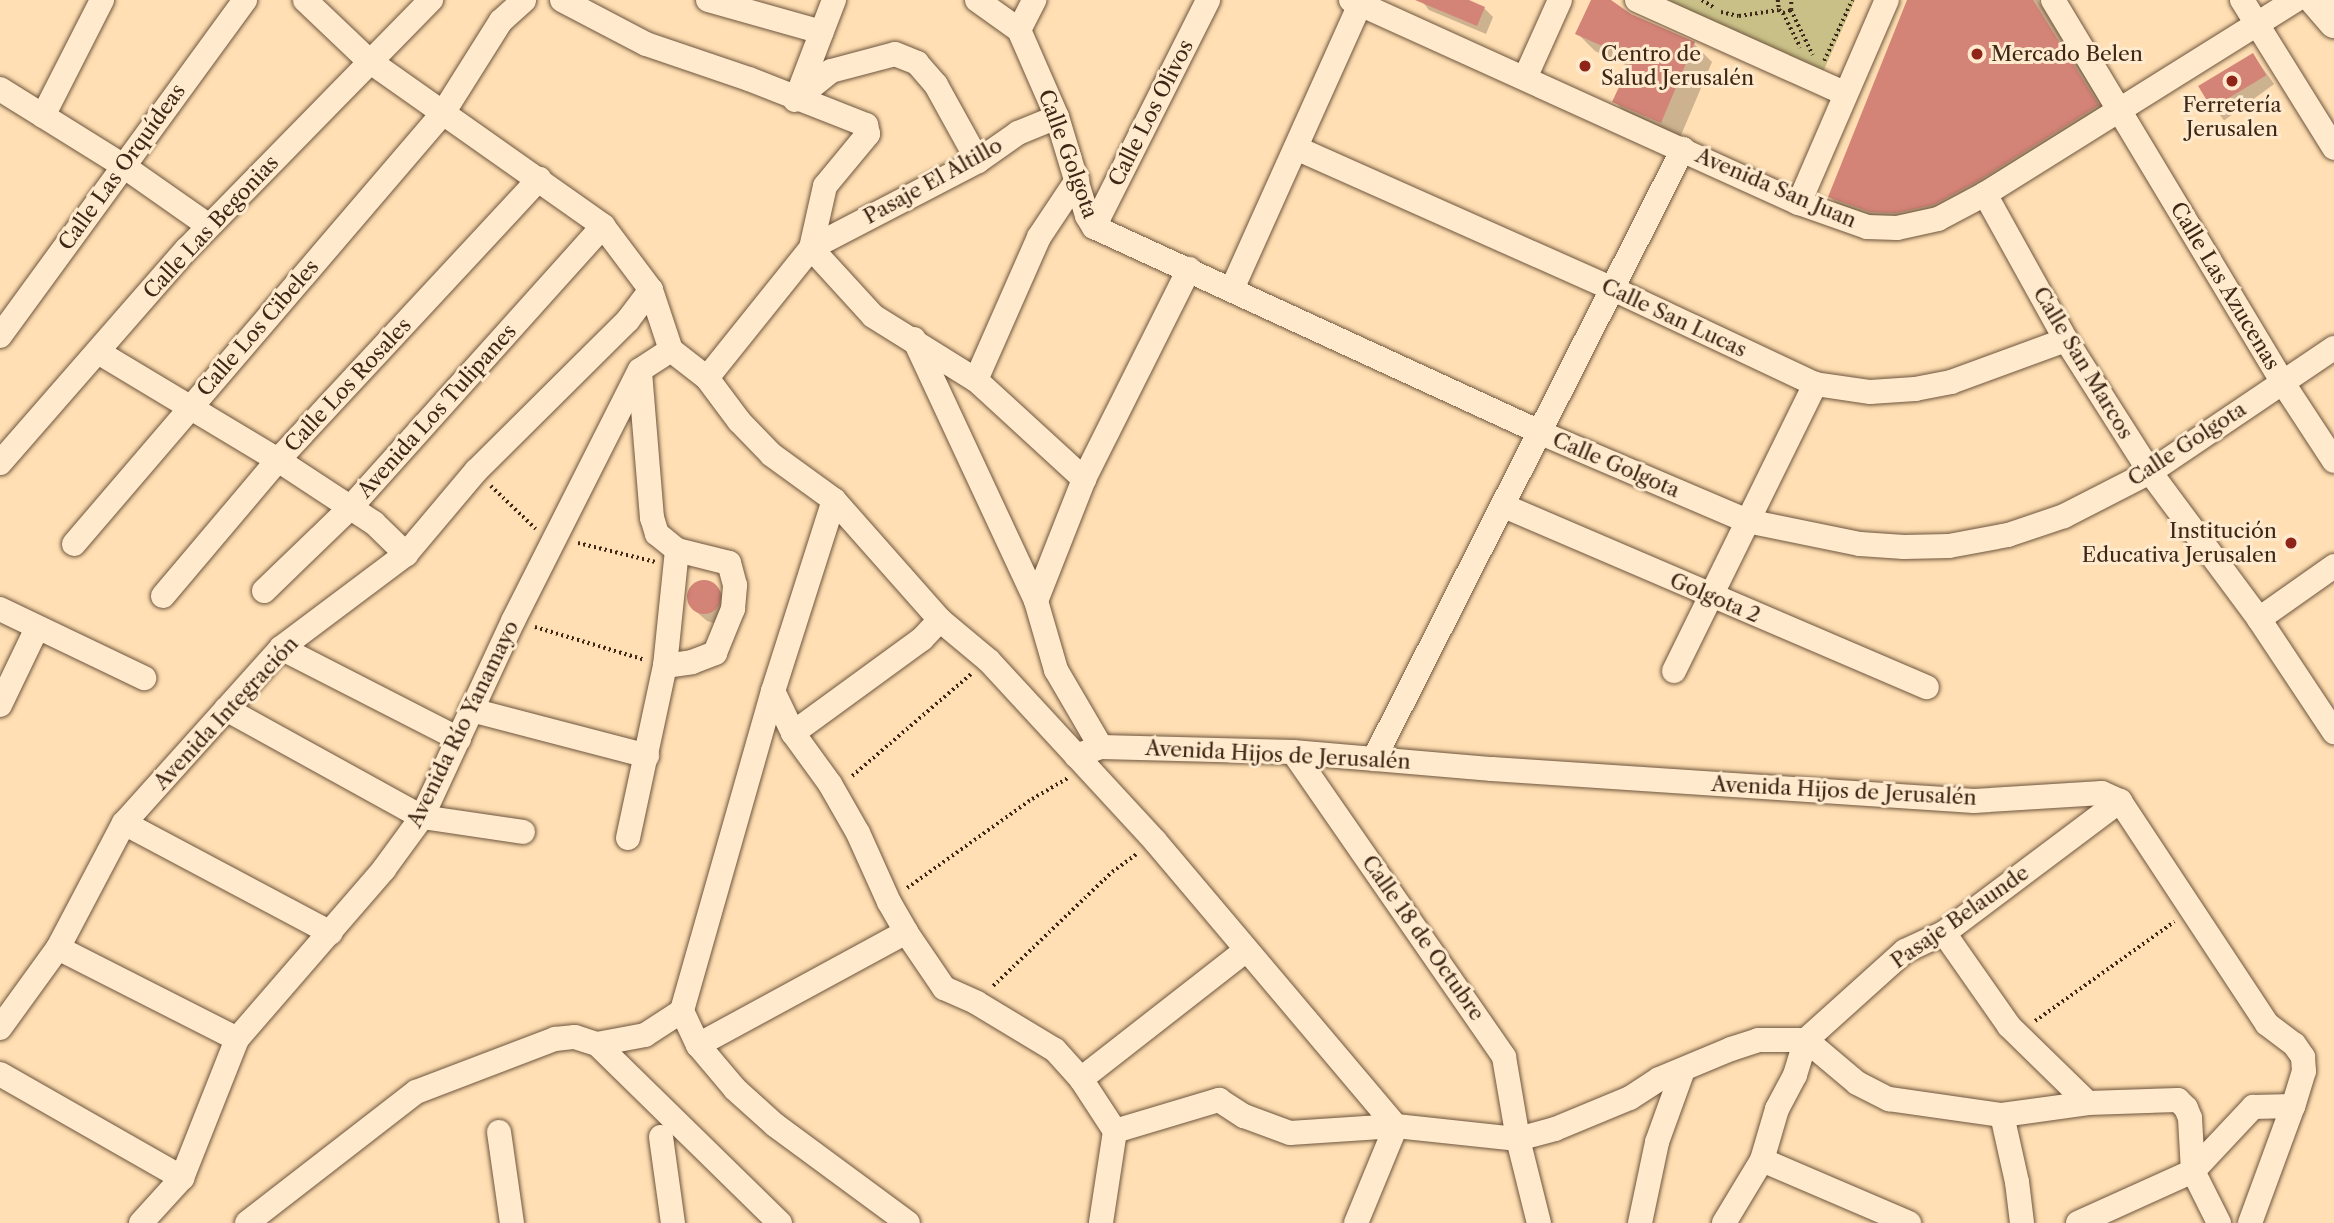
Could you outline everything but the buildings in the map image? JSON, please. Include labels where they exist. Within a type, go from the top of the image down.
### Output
[{"type":"main road","points":[[2316,0],[2334,21]]},
{"type":"street","points":[[43,116],[102,0]]},
{"type":"street","name":"Calle Las Orquídeas","points":[[0,336],[244,0]]},
{"type":"street","points":[[305,0],[368,60],[603,226],[651,290],[671,350],[707,378],[739,421],[772,455],[834,500],[940,620],[989,661],[1088,756],[1245,950],[1396,1126]]},
{"type":"street","name":"Calle Las Begonias","points":[[0,463],[209,226],[368,60],[430,0]]},
{"type":"street","name":"Calle Los Cibeles","points":[[74,544],[443,113],[501,21],[524,0]]},
{"type":"street","points":[[562,0],[646,44],[748,79],[795,100],[866,125],[868,134],[825,186],[811,248],[707,378]]},
{"type":"street","points":[[708,0],[822,32]]},
{"type":"street","points":[[795,100],[834,0]]},
{"type":"street","points":[[977,0],[1019,30],[1034,0]]},
{"type":"street","name":"Calle Los Olivos","points":[[1094,227],[1208,0]]},
{"type":"street","points":[[1525,78],[1560,0]]},
{"type":"street","points":[[1637,0],[1844,93]]},
{"type":"street","points":[[1799,203],[1844,93],[1887,0]]},
{"type":"street","name":"Calle Las Azucenas","points":[[2053,0],[2283,383],[2334,461]]},
{"type":"street","points":[[2242,0],[2334,148]]},
{"type":"street","name":"Avenida San Juan","points":[[1356,2],[1799,203],[1867,227],[1897,228],[1938,219],[1985,194],[2295,0]]},
{"type":"street","points":[[1232,289],[1296,148],[1356,2]]},
{"type":"street","name":"Calle Golgota","points":[[1019,30],[1057,117],[1087,216],[1094,227],[1541,433],[1747,522],[1860,544],[1949,546],[2008,535],[2064,516],[2150,472],[2334,348]]},
{"type":"street","points":[[795,100],[831,71],[895,54],[917,63],[936,85],[978,161]]},
{"type":"street","points":[[0,89],[122,165],[209,226]]},
{"type":"street","name":"Pasaje El Altillo","points":[[811,248],[978,161],[1018,133],[1057,117]]},
{"type":"street","name":"Calle San Lucas","points":[[1296,148],[1611,288],[1815,384],[1870,392],[1915,389],[1951,382],[2066,341]]},
{"type":"street","points":[[1374,759],[1541,433],[1611,288],[1684,149]]},
{"type":"street","name":"Calle Los Rosales","points":[[163,596],[278,460],[539,179]]},
{"type":"street","points":[[976,380],[1039,237],[1077,180]]},
{"type":"street","name":"Calle San Marcos","points":[[1985,194],[2066,341],[2150,472],[2259,619],[2334,732]]},
{"type":"street","name":"Avenida Los Tulipanes","points":[[264,591],[351,508],[603,226]]},
{"type":"street","points":[[811,248],[873,316],[914,339],[976,380],[1084,479]]},
{"type":"street","points":[[1036,601],[1084,479],[1189,269]]},
{"type":"street","name":"Avenida Integración","points":[[0,1028],[58,948],[124,823],[281,648],[406,554],[476,471],[628,320],[651,290]]},
{"type":"street","points":[[914,339],[1036,601],[1056,670],[1088,756]]},
{"type":"street","points":[[665,666],[692,662],[715,653],[733,610],[735,584],[729,563],[677,550],[657,534],[652,518],[640,370],[671,350]]},
{"type":"street","points":[[97,352],[189,410],[278,460],[374,523],[406,554]]},
{"type":"street","name":"Avenida Río Yanamayo","points":[[141,1223],[182,1178],[237,1040],[331,933],[422,817],[513,621],[640,370]]},
{"type":"street","points":[[1674,671],[1815,384]]},
{"type":"street","points":[[834,500],[773,691],[682,1011],[698,1045],[735,1089],[775,1125],[908,1223]]},
{"type":"street","name":"Golgota 2","points":[[1504,506],[1711,597],[1927,687]]},
{"type":"street","points":[[628,838],[665,666],[677,550]]},
{"type":"street","points":[[2259,619],[2334,566]]},
{"type":"street","points":[[0,609],[144,678]]},
{"type":"street","points":[[793,733],[922,639],[940,620]]},
{"type":"street","points":[[0,705],[37,628]]},
{"type":"street","points":[[281,648],[459,739]]},
{"type":"street","points":[[773,691],[793,733],[830,784],[858,832],[889,902],[906,932],[944,988],[977,1003],[1055,1050],[1081,1079],[1115,1131],[1101,1223]]},
{"type":"street","points":[[226,709],[422,817],[523,832]]},
{"type":"street","points":[[471,709],[647,756]]},
{"type":"street","name":"Avenida Hijos de Jerusalén","points":[[1088,756],[1293,752],[1974,800],[2102,793],[2120,801]]},
{"type":"street","name":"Calle 18 de Octubre","points":[[1293,752],[1504,1057],[1518,1139],[1539,1223]]},
{"type":"street","points":[[2120,801],[2267,1024],[2294,1044],[2303,1057],[2304,1071],[2293,1106],[2250,1223]]},
{"type":"street","name":"Pasaje Belaunde","points":[[1806,1040],[1905,951],[1944,933],[2120,801]]},
{"type":"street","points":[[124,823],[331,933]]},
{"type":"street","points":[[698,1045],[906,932]]},
{"type":"street","points":[[1944,933],[2017,1034],[2088,1103]]},
{"type":"street","points":[[58,948],[237,1040]]},
{"type":"street","points":[[1081,1079],[1245,950]]},
{"type":"street","points":[[597,1044],[645,1035],[682,1011]]},
{"type":"street","points":[[247,1223],[416,1092],[555,1039],[575,1037],[597,1044],[780,1223]]},
{"type":"street","points":[[1115,1131],[1219,1100],[1244,1116],[1290,1132],[1396,1126],[1518,1139],[1555,1129],[1630,1098],[1659,1079],[1758,1040],[1806,1040],[1857,1083],[1889,1099],[2002,1115],[2088,1103],[2178,1100],[2186,1108],[2190,1118],[2193,1171],[2219,1223]]},
{"type":"street","points":[[1724,1223],[1762,1160],[1777,1109],[1795,1074],[1806,1040]]},
{"type":"street","points":[[1642,1222],[1657,1142],[1683,1070]]},
{"type":"street","points":[[0,1074],[182,1178]]},
{"type":"street","points":[[2078,1223],[2193,1171],[2253,1107],[2293,1106]]},
{"type":"street","points":[[2002,1115],[2017,1182],[2022,1223]]},
{"type":"street","points":[[1356,1223],[1396,1126]]},
{"type":"street","points":[[499,1132],[512,1223]]},
{"type":"street","points":[[661,1137],[673,1223]]},
{"type":"street","points":[[1762,1160],[1909,1223]]},
{"type":"path","points":[[1702,0],[1720,12],[1739,16],[1791,10]]},
{"type":"path","points":[[1778,0],[1781,11],[1805,55]]},
{"type":"path","points":[[1792,0],[1791,10],[1814,58]]},
{"type":"path","points":[[513,621],[665,666]]},
{"type":"path","points":[[830,784],[855,775],[954,686],[989,661]]},
{"type":"path","points":[[889,902],[1088,756]]},
{"type":"path","points":[[977,1003],[1112,872],[1155,841]]},
{"type":"path","points":[[2017,1034],[2192,909]]},
{"type":"shaded area","points":[[1656,0],[1855,0],[1822,74]]},
{"type":"place","name":"Mercado Belen","points":[[1977,54]]},
{"type":"place","name":"Centro de Salud Jerusalén","points":[[1585,66]]},
{"type":"place","name":"Ferretería Jerusalen","points":[[2232,81]]},
{"type":"place","name":"Institución Educativa Jerusalen","points":[[2291,543]]}]
